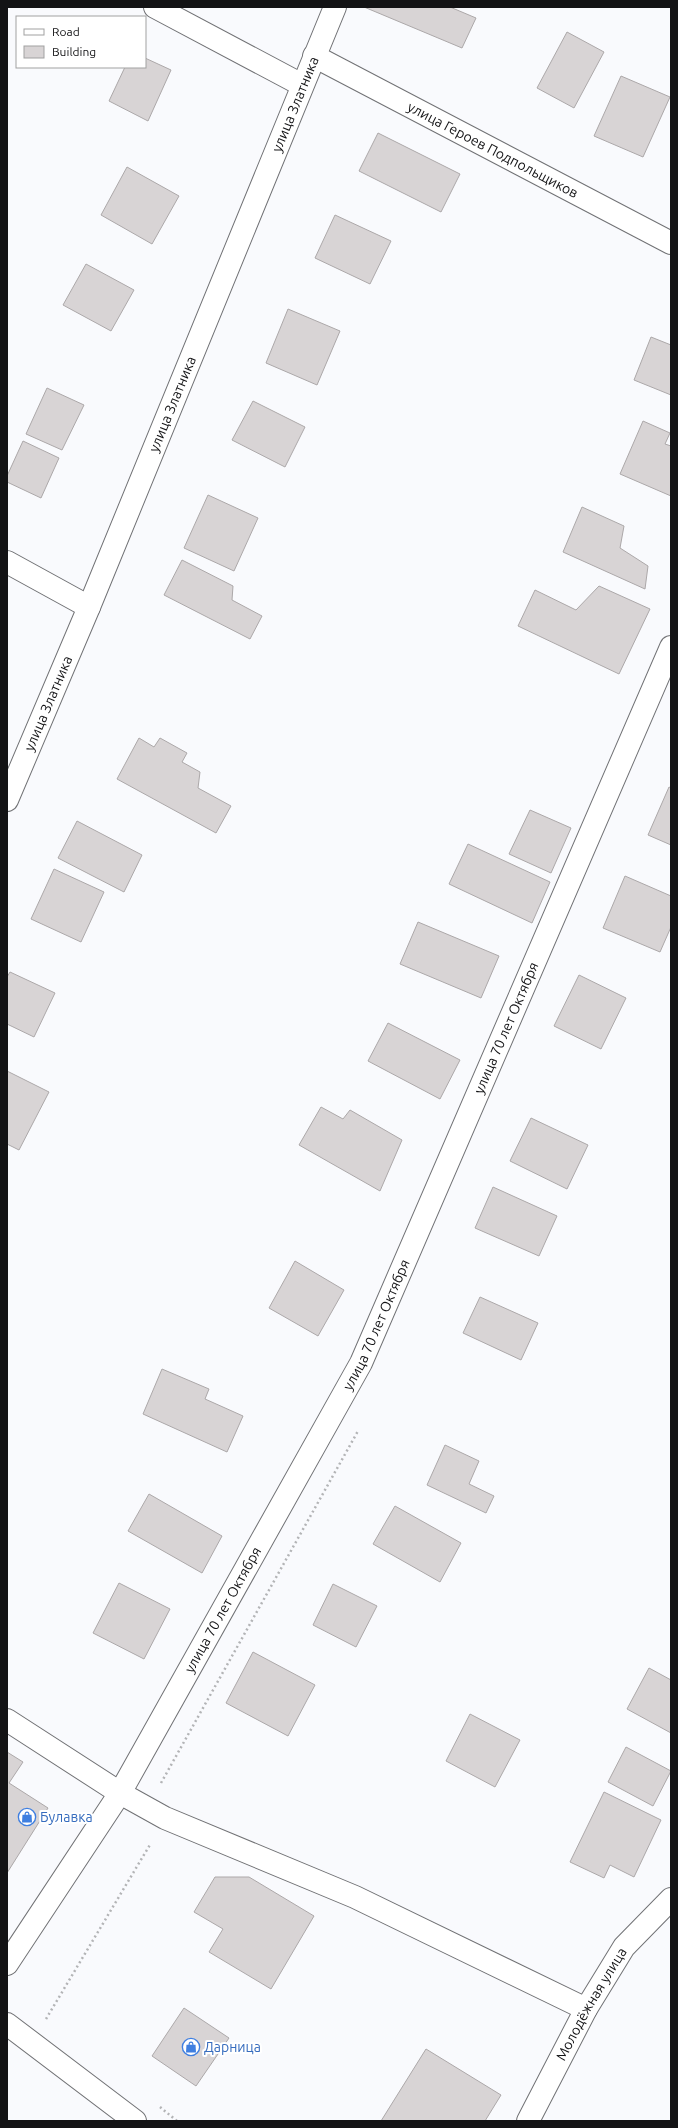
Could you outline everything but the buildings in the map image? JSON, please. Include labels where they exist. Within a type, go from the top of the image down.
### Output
[{"type":"street","points":[[155,7],[302,85]]},
{"type":"street","name":"улица Златника","points":[[7,800],[90,607],[335,7]]},
{"type":"street","name":"улица Героев Подпольщиков","points":[[314,56],[671,243]]},
{"type":"street","points":[[7,562],[90,607]]},
{"type":"street","name":"улица 70 лет Октября","points":[[7,1964],[120,1793],[361,1364],[671,646]]},
{"type":"street","points":[[7,1720],[120,1793],[165,1818],[355,1896],[459,1949],[586,2009]]},
{"type":"street","name":"Молодёжная улица","points":[[528,2121],[586,2009],[624,1947],[671,1898]]},
{"type":"street","points":[[7,2024],[122,2109],[135,2121]]},
{"type":"path","points":[[46,2020],[165,1818]]},
{"type":"place","name":"Булавка","points":[[27,1817]]},
{"type":"place","name":"Дарница","points":[[191,2047]]}]
